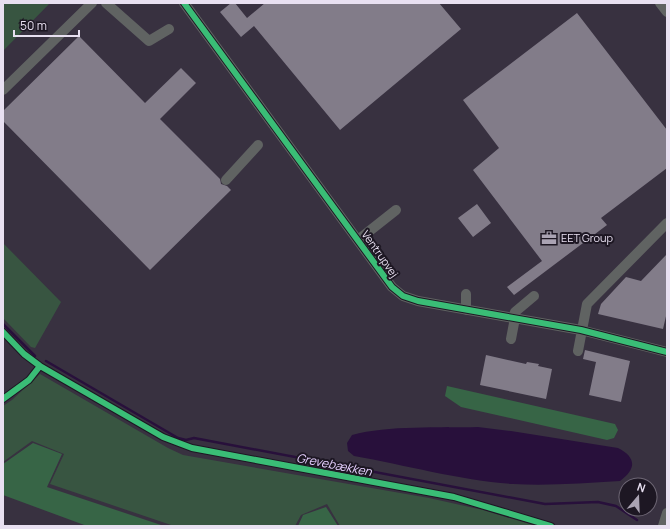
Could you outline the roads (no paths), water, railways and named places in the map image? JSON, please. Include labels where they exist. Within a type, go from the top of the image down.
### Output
[{"type":"street","points":[[3,90],[92,3]]},
{"type":"street","points":[[106,3],[149,41],[169,29]]},
{"type":"street","name":"Ventrupvej","points":[[184,3],[392,287],[402,296],[418,301],[581,330],[667,352]]},
{"type":"street","points":[[660,3],[667,12]]},
{"type":"street","points":[[226,180],[258,145]]},
{"type":"street","points":[[358,240],[396,210]]},
{"type":"street","points":[[578,351],[587,304],[667,223]]},
{"type":"street","points":[[466,294],[466,310]]},
{"type":"street","points":[[511,339],[515,312],[534,296]]},
{"type":"street","points":[[663,526],[667,513]]},
{"type":"waterway","name":"Grevebækken","points":[[3,324],[35,356]]},
{"type":"waterway","name":"Grevebækken","points":[[46,361],[178,438],[186,440],[194,438],[545,504],[598,502],[616,506],[637,520]]},
{"type":"place","name":"EET Group","points":[[549,238]]}]
